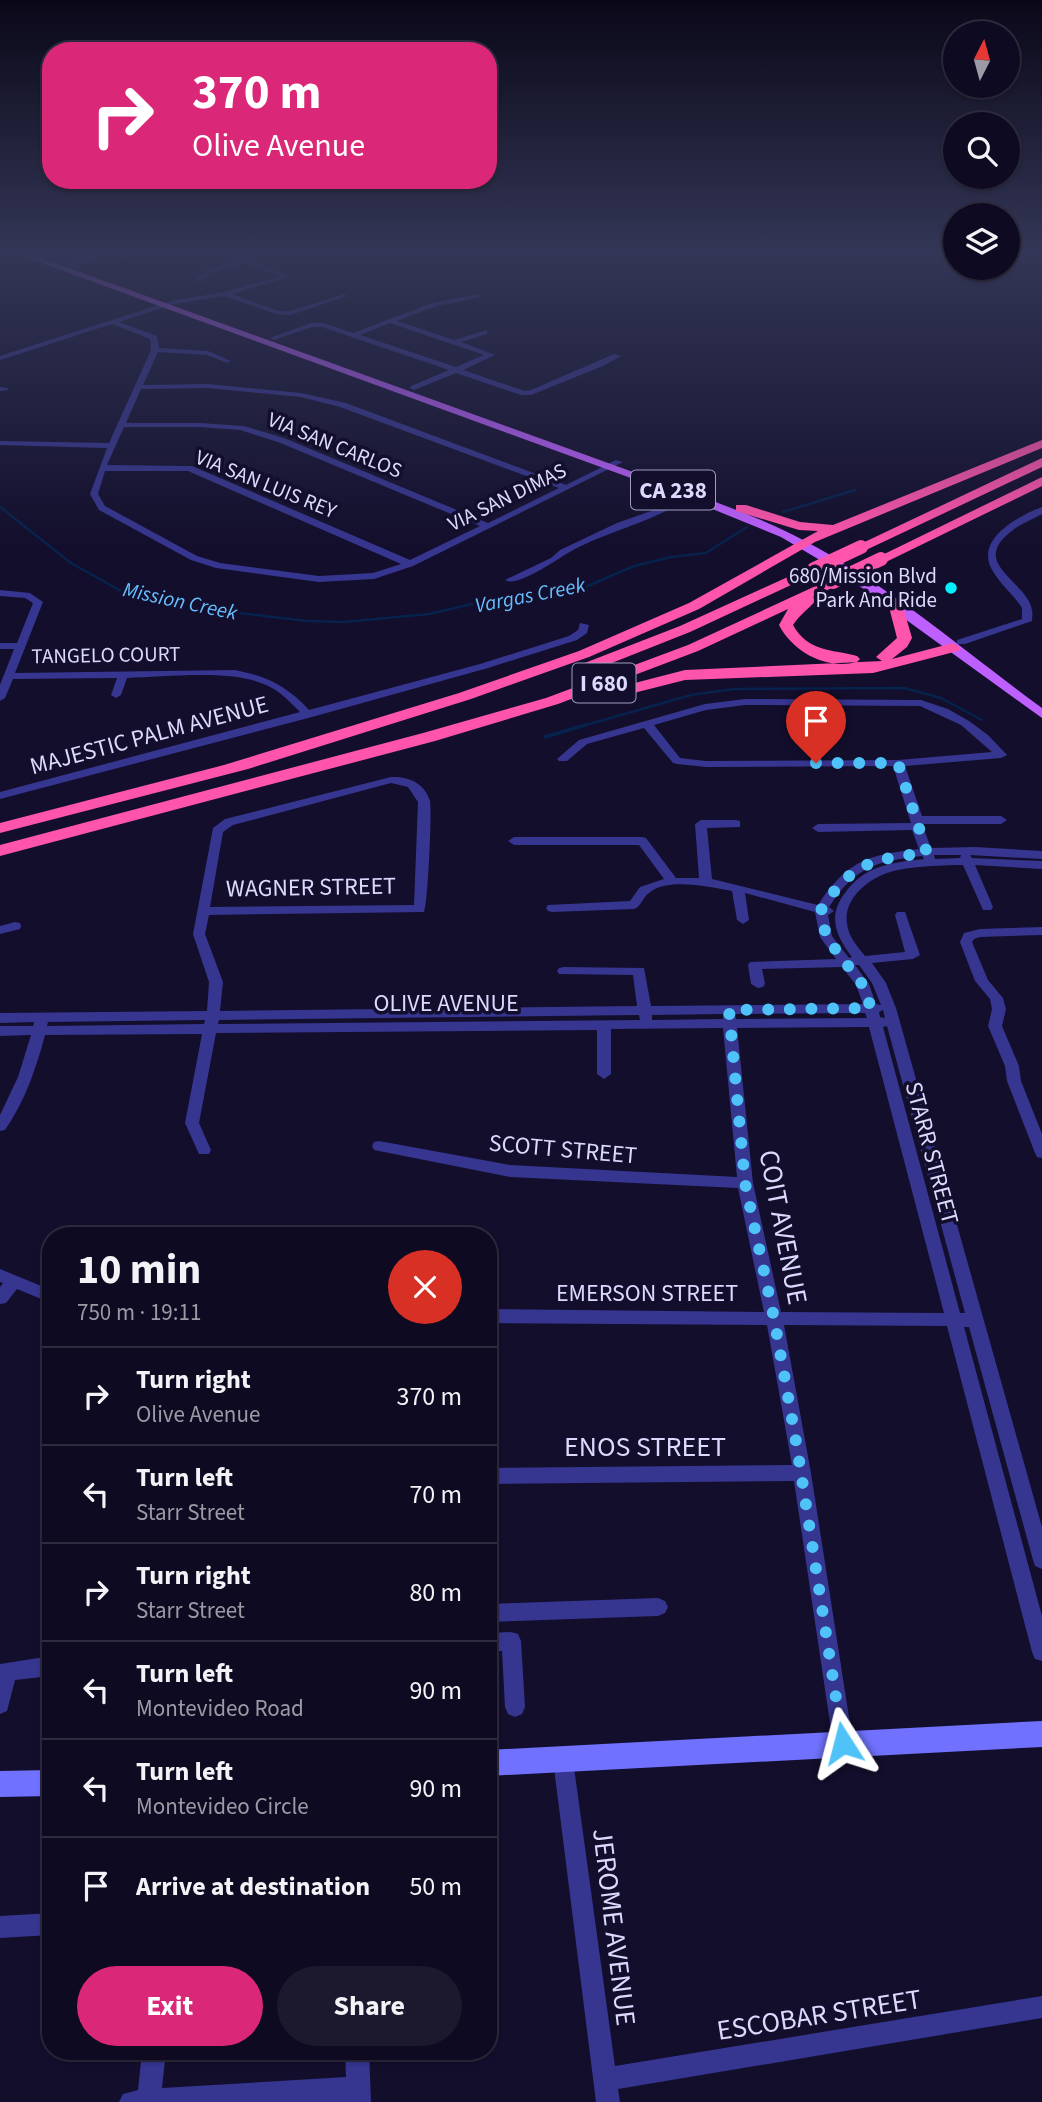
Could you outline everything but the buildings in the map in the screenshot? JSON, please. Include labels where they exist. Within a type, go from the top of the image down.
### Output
[{"type":"highway","points":[[230,768],[466,696],[584,654],[694,606],[805,541],[1042,444]]},
{"type":"highway","name":"I 680","points":[[0,828],[453,710],[569,674],[685,629],[1042,462]]},
{"type":"highway","name":"I 680","points":[[0,851],[512,713],[626,675],[693,648],[1042,481]]},
{"type":"highway","points":[[741,508],[806,527],[825,528],[854,520]]},
{"type":"highway","points":[[834,582],[789,618],[786,625],[793,640],[802,647],[832,657],[884,657],[953,644]]},
{"type":"highway","points":[[884,657],[897,649],[905,636],[906,629],[897,607]]},
{"type":"highway","points":[[363,754],[517,721],[685,675],[873,668],[953,644]]},
{"type":"main road","name":"CA 238","points":[[302,352],[741,508],[879,579],[953,644]]},
{"type":"main road","name":"CA 238","points":[[313,352],[614,464],[805,541],[953,644]]},
{"type":"main road","points":[[953,644],[1042,699]]},
{"type":"main road","points":[[953,644],[1042,714]]},
{"type":"street","points":[[0,358],[19,352]]},
{"type":"street","name":"VIA SAN DIMAS","points":[[154,352],[102,468],[94,494],[102,508],[206,562],[319,579],[374,576],[410,564],[614,464]]},
{"type":"street","points":[[192,352],[208,353],[227,361]]},
{"type":"street","points":[[404,352],[524,393],[532,393],[603,365],[617,356]]},
{"type":"street","points":[[414,388],[491,355],[483,352]]},
{"type":"street","points":[[139,387],[220,387],[301,395],[343,405],[567,488]]},
{"type":"street","name":"VIA SAN CARLOS","points":[[122,425],[241,428],[281,440],[488,526]]},
{"type":"street","points":[[0,443],[112,446]]},
{"type":"street","name":"VIA SAN LUIS REY","points":[[102,468],[189,468],[410,564]]},
{"type":"street","points":[[510,580],[620,525],[657,512],[687,495]]},
{"type":"street","points":[[953,644],[1027,621],[1031,601],[996,568],[993,551],[995,543],[1005,530],[1042,510]]},
{"type":"street","name":"TANGELO COURT","points":[[0,593],[27,595],[38,602],[9,676],[235,673],[254,676],[282,687],[308,715]]},
{"type":"street","name":"MAJESTIC PALM AVENUE","points":[[0,796],[308,715],[551,646],[573,638],[583,631],[584,625]]},
{"type":"street","points":[[0,646],[21,646]]},
{"type":"street","points":[[116,695],[122,674]]},
{"type":"street","points":[[0,698],[9,676]]},
{"type":"street","points":[[563,759],[583,742],[678,713],[745,702],[921,703],[946,710],[986,739],[1001,755],[898,763],[706,764],[677,761],[647,724]]},
{"type":"street","points":[[898,763],[929,858]]},
{"type":"street","name":"WAGNER STREET","points":[[404,779],[417,787],[424,802],[420,909],[204,911],[217,831],[229,822],[391,780],[404,779]]},
{"type":"street","points":[[818,828],[1001,820]]},
{"type":"street","points":[[706,883],[701,824],[736,824]]},
{"type":"street","points":[[514,841],[642,841],[671,880]]},
{"type":"street","points":[[821,910],[837,885],[860,866],[889,857],[1042,855]]},
{"type":"street","points":[[552,908],[634,905],[645,889],[671,880],[738,888],[840,914],[853,890],[872,874],[929,858]]},
{"type":"street","points":[[967,858],[1042,865]]},
{"type":"street","points":[[967,858],[987,906]]},
{"type":"street","points":[[738,888],[743,920]]},
{"type":"street","name":"STARR STREET","points":[[821,910],[826,937],[879,982],[891,1015],[1042,1560]]},
{"type":"street","points":[[204,911],[199,934],[216,982],[212,1021],[192,1123],[204,1150]]},
{"type":"street","name":"STARR STREET","points":[[840,914],[844,934],[873,1015],[1042,1652]]},
{"type":"street","points":[[758,984],[755,965],[912,955],[901,915]]},
{"type":"street","points":[[0,930],[15,926]]},
{"type":"street","points":[[1042,931],[980,933],[969,936],[966,942],[982,981],[996,998],[999,1009],[995,1026],[1042,1153]]},
{"type":"street","points":[[564,971],[639,971],[646,1018]]},
{"type":"street","name":"OLIVE AVENUE","points":[[0,1031],[41,1024],[891,1015]]},
{"type":"street","name":"COIT AVENUE","points":[[729,1017],[745,1183],[774,1318],[802,1473],[843,1743]]},
{"type":"street","name":"OLIVE AVENUE","points":[[0,1018],[41,1024]]},
{"type":"street","name":"OLIVE AVENUE","points":[[212,1021],[604,1024],[646,1018]]},
{"type":"street","points":[[0,1126],[8,1116],[24,1077],[41,1024]]},
{"type":"street","points":[[604,1024],[604,1074]]},
{"type":"street","name":"SCOTT STREET","points":[[379,1146],[510,1171],[745,1183]]},
{"type":"street","points":[[0,1298],[6,1279],[42,1293]]},
{"type":"street","name":"EMERSON STREET","points":[[497,1316],[974,1320]]},
{"type":"street","name":"ENOS STREET","points":[[497,1476],[802,1473]]},
{"type":"street","points":[[497,1613],[658,1607]]},
{"type":"street","points":[[497,1642],[511,1641],[514,1707]]},
{"type":"street","points":[[0,1704],[7,1671],[42,1667]]},
{"type":"street","points":[[497,1763],[1042,1734]]},
{"type":"street","name":"JEROME AVENUE","points":[[563,1760],[607,2091]]},
{"type":"street","points":[[0,1784],[42,1783]]},
{"type":"street","points":[[0,1927],[42,1925]]},
{"type":"street","name":"ESCOBAR STREET","points":[[607,2091],[1042,2007]]},
{"type":"street","points":[[152,2060],[143,2102],[359,2095],[358,2060]]},
{"type":"waterway","name":"Vargas Creek","points":[[783,512],[855,490]]},
{"type":"waterway","name":"Vargas Creek","points":[[0,507],[71,563],[119,590],[206,609],[307,621],[344,622],[429,614],[472,604],[576,591],[634,566],[671,557],[706,553],[747,527]]},
{"type":"waterway","points":[[579,727],[691,695],[734,689],[904,688],[941,698],[982,720]]},
{"type":"waterway","points":[[545,737],[585,725]]},
{"type":"place","name":"680/Mission Blvd Park And Ride","points":[[951,588]]},
{"type":"route","points":[[816,763],[898,763],[917,820],[916,826],[927,853],[889,857],[860,866],[837,885],[821,910],[826,937],[862,984],[871,1008],[729,1010],[745,1183],[774,1318],[797,1447],[843,1743]]},
{"type":"water label","name":"Mission Creek","points":[[180,601]]}]
